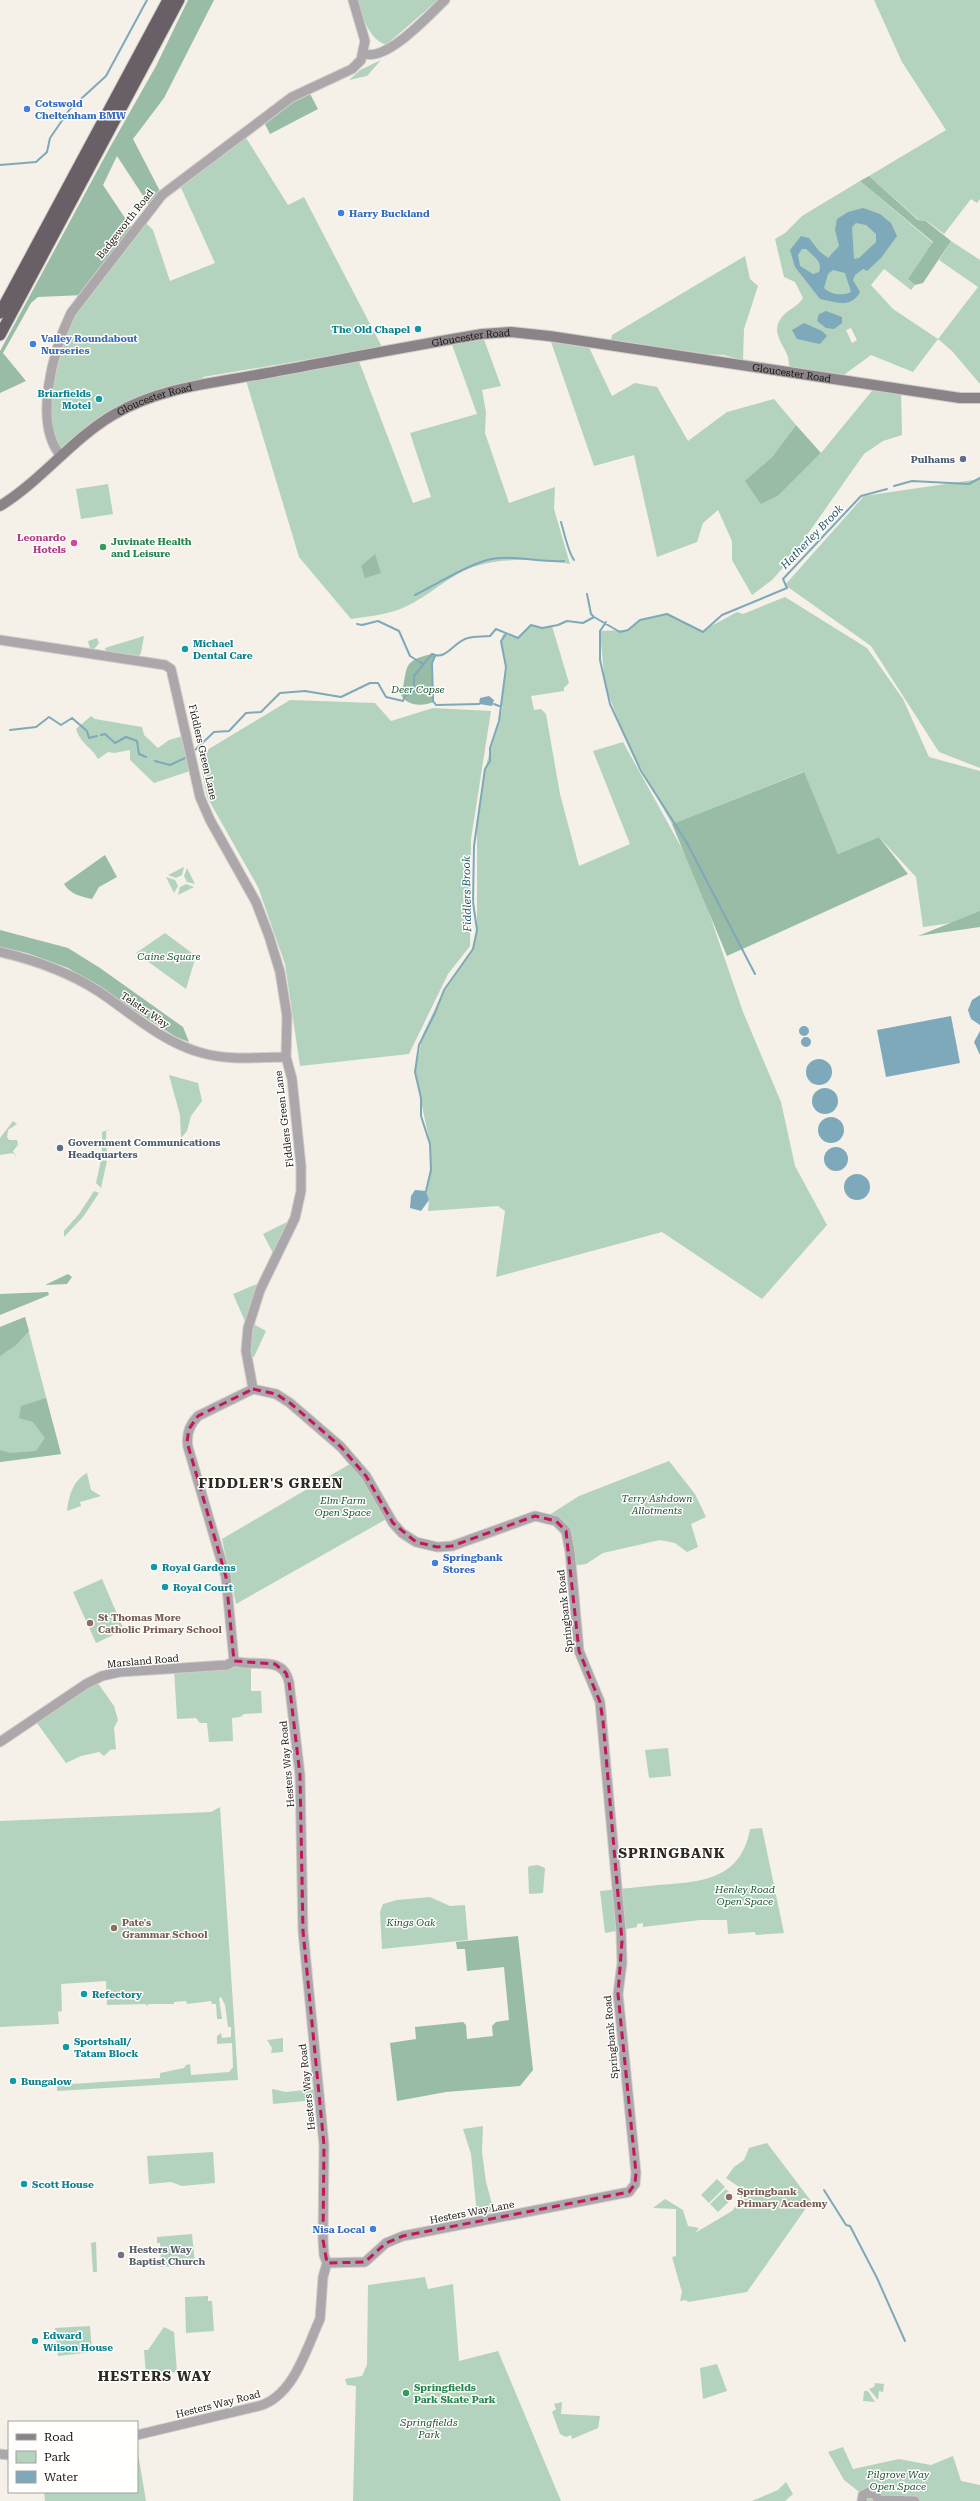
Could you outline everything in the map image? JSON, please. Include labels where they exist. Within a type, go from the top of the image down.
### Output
[{"type":"highway","points":[[0,314],[168,0]]},
{"type":"highway","points":[[0,335],[179,0]]},
{"type":"main road","name":"Gloucester Road","points":[[0,506],[25,488],[61,456],[113,415],[138,402],[178,389],[456,338],[511,332],[552,336],[946,396],[980,398]]},
{"type":"street","points":[[353,0],[365,41],[363,54],[376,56],[387,50],[445,0]]},
{"type":"street","name":"Badgeworth Road","points":[[61,456],[52,446],[49,436],[49,384],[54,357],[61,334],[72,313],[100,274],[151,208],[173,186],[292,97],[352,70],[363,54]]},
{"type":"street","name":"Fiddlers Green Lane","points":[[0,640],[165,665],[172,671],[200,797],[210,820],[256,902],[269,936],[280,972],[287,1016],[286,1057],[292,1079],[301,1166],[301,1191],[295,1218],[264,1281],[248,1328],[246,1351],[253,1389]]},
{"type":"street","name":"Telstar Way","points":[[0,952],[39,962],[65,973],[96,990],[165,1037],[190,1049],[228,1058],[286,1057]]},
{"type":"street","points":[[234,1661],[226,1577],[188,1447],[188,1437],[192,1424],[198,1416],[253,1389]]},
{"type":"street","name":"Springbank Road","points":[[253,1389],[276,1394],[290,1403],[341,1447],[366,1476],[393,1523],[402,1533],[416,1542],[438,1547],[452,1546],[536,1516],[552,1519],[566,1531],[570,1552],[579,1651],[600,1702],[602,1721],[622,1941],[618,1994],[636,2173],[635,2184],[629,2192]]},
{"type":"street","name":"Marsland Road","points":[[0,1742],[86,1684],[102,1676],[120,1672],[227,1665],[234,1661]]},
{"type":"street","name":"Hesters Way Road","points":[[138,2435],[259,2406],[272,2401],[283,2393],[320,2319],[323,2277],[327,2263],[324,2256],[323,2240],[324,2145],[303,1931],[300,1775],[289,1682],[286,1673],[276,1664],[241,1664],[234,1661]]},
{"type":"street","name":"Hesters Way Lane","points":[[327,2263],[365,2262],[386,2242],[403,2236],[629,2192]]},
{"type":"street","points":[[862,2501],[863,2496],[869,2492],[876,2495],[878,2501],[915,2501]]},
{"type":"highlighted area","points":[[253,1389],[276,1394],[290,1403],[341,1447],[366,1476],[393,1523],[416,1542],[437,1547],[452,1546],[535,1516],[556,1521],[566,1531],[579,1651],[600,1702],[603,1721],[622,1941],[618,1994],[636,2173],[635,2184],[629,2192],[403,2236],[386,2243],[365,2262],[327,2263],[323,2240],[324,2145],[303,1931],[300,1775],[289,1682],[286,1673],[275,1664],[234,1661],[226,1577],[187,1442],[189,1429],[198,1416]]},
{"type":"green space","points":[[188,0],[214,0],[164,98],[133,139],[162,195],[151,208],[117,156],[103,185],[133,230],[84,295],[38,297],[31,303],[3,353],[26,381],[0,393],[0,351],[109,149],[156,66]]},
{"type":"green space","points":[[357,0],[438,0],[386,45],[380,42],[370,32]]},
{"type":"green space","points":[[874,0],[980,0],[980,199],[977,203],[971,199],[944,234],[927,221],[919,220],[869,176],[946,130],[902,62]]},
{"type":"green space","points":[[381,60],[367,76],[349,80],[360,70]]},
{"type":"green space","points":[[308,90],[318,109],[270,134],[262,118]]},
{"type":"green space","points":[[243,133],[288,205],[304,197],[382,347],[203,377],[205,383],[138,402],[61,456],[48,413],[61,334],[142,219],[153,230],[170,281],[215,263],[178,181]]},
{"type":"green space","points":[[869,176],[918,220],[926,221],[951,241],[923,283],[915,285],[908,279],[933,242],[860,181]]},
{"type":"green space","points":[[860,181],[933,243],[908,279],[915,285],[911,290],[884,269],[871,285],[893,309],[938,339],[913,372],[871,355],[837,380],[789,373],[788,357],[777,333],[777,328],[782,317],[803,298],[795,282],[784,277],[775,239],[785,233],[802,216]],"holes":[[[851,328],[857,340],[852,343],[846,330]]]},
{"type":"green space","points":[[951,241],[980,260],[980,384],[952,351],[938,339],[978,287],[939,260]]},
{"type":"green space","points":[[745,256],[750,279],[758,286],[744,329],[743,360],[724,355],[700,354],[611,341],[612,335]]},
{"type":"green space","points":[[482,334],[501,386],[482,390],[486,412],[485,433],[509,503],[555,487],[554,509],[570,564],[534,560],[509,560],[473,567],[455,576],[399,610],[351,619],[299,557],[245,377],[357,356],[413,503],[431,497],[410,433],[477,414],[450,339]]},
{"type":"green space","points":[[549,336],[586,341],[612,396],[635,383],[657,387],[688,441],[727,412],[774,399],[796,425],[772,457],[746,481],[779,495],[821,453],[876,386],[901,389],[902,435],[883,441],[864,454],[788,562],[772,580],[752,595],[732,560],[732,541],[718,510],[703,523],[697,542],[657,557],[634,455],[594,466]]},
{"type":"green space","points":[[796,425],[821,453],[779,495],[761,504],[745,481],[772,457]]},
{"type":"green space","points":[[980,479],[980,768],[939,752],[871,646],[785,585],[864,496]]},
{"type":"green space","points":[[108,484],[113,514],[81,519],[76,489]]},
{"type":"green space","points":[[375,554],[381,573],[365,578],[361,566]]},
{"type":"green space","points":[[785,597],[867,648],[903,699],[929,757],[980,771],[980,919],[923,927],[916,877],[879,837],[838,854],[803,772],[672,824],[629,747],[605,686],[600,631],[628,630],[640,620],[667,614],[702,631],[737,612],[743,614]]},
{"type":"green space","points":[[531,625],[542,628],[552,626],[569,683],[564,688],[564,691],[531,696],[534,710],[541,709],[546,714],[560,794],[579,866],[630,844],[593,751],[623,742],[695,872],[743,1012],[781,1102],[795,1166],[827,1225],[762,1299],[662,1232],[496,1277],[505,1211],[498,1206],[428,1211],[429,1200],[426,1191],[431,1165],[430,1144],[415,1072],[423,1034],[440,998],[473,949],[477,930],[477,829],[485,769],[503,706],[500,710],[506,667],[501,641],[503,634],[518,638]]},
{"type":"green space","points":[[144,636],[141,653],[136,659],[108,655],[105,648]]},
{"type":"green space","points":[[97,638],[99,643],[91,653],[88,641]]},
{"type":"green space","name":"Deer Copse","points":[[432,654],[435,656],[432,663],[434,702],[421,705],[412,704],[401,695],[408,667],[410,663],[415,660]]},
{"type":"green space","points":[[290,700],[375,703],[391,721],[433,708],[491,711],[471,839],[470,946],[448,974],[409,1054],[300,1066],[285,964],[258,887],[207,797],[199,755]]},
{"type":"green space","points":[[91,716],[95,719],[142,727],[144,735],[158,748],[169,740],[186,735],[193,770],[154,783],[130,760],[130,750],[114,753],[108,752],[98,759],[78,735],[76,729]]},
{"type":"green space","points":[[804,772],[838,854],[879,837],[908,874],[727,956],[672,824]]},
{"type":"green space","points":[[105,855],[117,877],[99,887],[92,899],[76,894],[67,888],[64,884]]},
{"type":"green space","points":[[184,867],[182,875],[176,878],[168,875]]},
{"type":"green space","points":[[187,868],[195,884],[187,882],[184,876]]},
{"type":"green space","points":[[166,877],[175,880],[178,886],[174,893]]},
{"type":"green space","points":[[186,884],[194,887],[178,895],[180,887]]},
{"type":"green space","points":[[980,911],[980,927],[918,936]]},
{"type":"green space","points":[[0,930],[68,948],[100,968],[183,1027],[189,1042],[176,1037],[68,968],[27,953],[0,947]]},
{"type":"green space","name":"Caine Square","points":[[165,933],[196,956],[186,989],[136,953]]},
{"type":"green space","points":[[169,1075],[198,1083],[202,1101],[191,1116],[187,1131],[181,1138],[180,1115]]},
{"type":"green space","points":[[13,1121],[17,1124],[8,1130],[7,1137],[9,1140],[17,1140],[18,1145],[13,1151],[17,1158],[13,1153],[0,1155],[0,1138]]},
{"type":"green space","points":[[110,1129],[106,1131],[107,1157],[102,1156],[102,1132]]},
{"type":"green space","points":[[101,1160],[107,1161],[101,1188],[96,1183]]},
{"type":"green space","points":[[94,1191],[99,1193],[83,1217],[64,1237],[64,1231],[79,1214]]},
{"type":"green space","points":[[295,1218],[275,1257],[263,1234]]},
{"type":"green space","points":[[68,1274],[72,1277],[67,1284],[45,1285]]},
{"type":"green space","points":[[264,1281],[250,1322],[266,1331],[254,1357],[247,1355],[248,1328],[233,1294]]},
{"type":"green space","points":[[48,1292],[49,1295],[0,1315],[0,1294]]},
{"type":"green space","points":[[25,1317],[61,1454],[0,1462],[0,1327]]},
{"type":"green space","points":[[25,1317],[29,1331],[16,1345],[0,1356],[0,1327]]},
{"type":"green space","points":[[46,1398],[61,1454],[0,1462],[0,1450],[10,1453],[36,1451],[45,1438],[33,1422],[19,1418],[21,1406]]},
{"type":"green space","name":"Elm Farm Open Space","points":[[355,1461],[390,1517],[236,1604],[222,1539]]},
{"type":"green space","name":"Terry Ashdown Allotments","points":[[669,1461],[695,1494],[706,1517],[691,1524],[698,1547],[687,1552],[675,1543],[660,1540],[603,1553],[586,1564],[572,1566],[568,1536],[546,1517],[579,1496]]},
{"type":"green space","points":[[87,1473],[91,1490],[101,1496],[80,1502],[81,1506],[67,1511],[72,1489],[78,1480]]},
{"type":"green space","points":[[102,1579],[124,1630],[96,1643],[73,1592]]},
{"type":"green space","points":[[251,1663],[251,1691],[261,1691],[262,1713],[244,1714],[240,1717],[232,1718],[233,1741],[209,1742],[207,1723],[200,1723],[196,1718],[177,1719],[174,1669]]},
{"type":"green space","points":[[95,1679],[114,1706],[118,1720],[114,1728],[116,1749],[110,1750],[104,1756],[99,1752],[81,1756],[66,1763],[34,1719]]},
{"type":"green space","points":[[668,1748],[671,1776],[649,1778],[645,1750]]},
{"type":"green space","name":"Pate's Grammar School","points":[[220,1807],[238,2080],[57,2091],[57,2085],[160,2078],[160,2073],[184,2068],[186,2065],[190,2064],[191,2075],[229,2072],[233,2067],[232,2043],[217,2044],[217,2036],[221,2033],[222,2038],[231,2037],[231,2027],[228,2027],[225,2005],[221,1997],[219,1998],[222,2019],[217,2019],[216,2004],[212,2004],[211,2001],[187,2004],[186,2001],[174,2002],[174,2004],[149,2004],[146,2006],[146,2004],[107,2005],[106,1981],[61,1984],[62,2011],[58,2012],[59,2024],[0,2027],[0,1821],[211,1812]]},
{"type":"green space","name":"Henley Road Open Space","points":[[762,1828],[784,1933],[756,1935],[755,1932],[728,1934],[727,1920],[700,1920],[643,1927],[643,1923],[637,1924],[637,1927],[605,1933],[600,1891],[689,1882],[717,1875],[738,1859],[745,1846],[750,1829]]},
{"type":"green space","points":[[538,1865],[545,1868],[543,1893],[529,1894],[528,1868],[529,1866]]},
{"type":"green space","name":"Kings Oak","points":[[430,1897],[450,1906],[465,1905],[468,1940],[382,1949],[380,1912],[383,1904],[397,1900]]},
{"type":"green space","points":[[518,1936],[533,2070],[520,2086],[446,2092],[397,2101],[390,2043],[416,2039],[415,2027],[463,2022],[466,2025],[467,2039],[493,2036],[492,2026],[496,2022],[509,2020],[504,1967],[467,1971],[465,1949],[457,1949],[456,1942]]},
{"type":"green space","points":[[283,2038],[283,2052],[271,2053],[272,2048],[267,2040]]},
{"type":"green space","points":[[272,2089],[286,2092],[315,2089],[316,2100],[273,2104]]},
{"type":"green space","points":[[483,2126],[482,2152],[486,2182],[494,2211],[477,2215],[471,2154],[463,2129]]},
{"type":"green space","points":[[767,2143],[811,2201],[747,2292],[688,2302],[686,2300],[680,2301],[682,2292],[672,2257],[676,2256],[676,2209],[653,2208],[665,2199],[683,2210],[688,2226],[699,2228],[695,2233],[732,2211],[741,2201],[739,2187],[726,2178],[734,2167],[744,2160],[749,2148]]},
{"type":"green space","points":[[213,2152],[215,2183],[182,2186],[171,2182],[149,2184],[147,2156]]},
{"type":"green space","points":[[717,2179],[725,2187],[709,2203],[701,2195]]},
{"type":"green space","points":[[726,2189],[734,2197],[718,2212],[710,2204]]},
{"type":"green space","points":[[192,2234],[195,2265],[159,2267],[158,2261],[161,2261],[160,2243],[157,2243],[157,2237]]},
{"type":"green space","points":[[96,2242],[97,2272],[93,2272],[91,2243]]},
{"type":"green space","name":"Springfields Park","points":[[425,2277],[428,2289],[453,2284],[459,2361],[498,2351],[561,2501],[353,2501],[356,2386],[347,2385],[345,2379],[362,2376],[367,2365],[368,2285]]},
{"type":"green space","points":[[208,2296],[208,2301],[212,2301],[214,2331],[186,2333],[185,2297]]},
{"type":"green space","points":[[90,2326],[92,2352],[58,2356],[55,2328]]},
{"type":"green space","points":[[164,2327],[174,2332],[177,2372],[146,2375],[144,2350],[148,2350]]},
{"type":"green space","points":[[717,2364],[727,2391],[703,2399],[700,2368]]},
{"type":"green space","points":[[875,2383],[884,2384],[883,2392],[879,2391],[878,2400],[869,2389],[874,2387]]},
{"type":"green space","points":[[864,2391],[868,2391],[875,2402],[863,2401]]},
{"type":"green space","points":[[562,2402],[561,2414],[600,2416],[598,2428],[572,2439],[571,2435],[566,2437],[560,2434],[552,2412],[556,2409],[554,2404]]},
{"type":"green space","name":"Pilgrove Way Open Space","points":[[843,2447],[853,2469],[899,2459],[931,2465],[953,2456],[961,2481],[980,2485],[980,2501],[862,2501],[863,2495],[844,2480],[828,2452]]},
{"type":"green space","points":[[138,2454],[146,2501],[45,2501],[44,2493],[138,2493]]},
{"type":"green space","points":[[786,2482],[793,2494],[785,2501],[752,2501],[778,2490]]},
{"type":"water","points":[[863,208],[880,214],[891,223],[897,236],[881,258],[867,271],[863,269],[855,275],[853,280],[860,292],[856,297],[852,301],[837,303],[820,299],[795,267],[790,250],[801,236],[809,238],[819,251],[828,258],[839,246],[835,230],[837,219],[848,212]],"holes":[[[856,223],[866,225],[876,234],[876,242],[859,258],[854,259],[852,227]],[[802,249],[806,249],[814,256],[820,265],[819,272],[813,274],[800,266],[798,255]],[[833,270],[845,273],[851,292],[837,294],[824,288],[828,274]]]},
{"type":"water","points":[[826,311],[842,317],[842,323],[834,329],[826,328],[817,321],[819,314]]},
{"type":"water","points":[[804,323],[822,331],[827,336],[820,344],[797,339],[792,330]]},
{"type":"water","points":[[489,696],[494,700],[492,706],[479,704],[480,698]]},
{"type":"water","points":[[980,995],[980,1025],[971,1019],[968,1010],[972,1000]]},
{"type":"water","points":[[951,1016],[960,1063],[886,1077],[877,1030]]},
{"type":"water","points":[[802,1026],[806,1026],[808,1027],[808,1035],[802,1036],[799,1033],[799,1029]]},
{"type":"water","points":[[980,1031],[980,1055],[974,1042]]},
{"type":"water","points":[[804,1037],[808,1037],[810,1038],[810,1046],[804,1047],[801,1044],[801,1040]]},
{"type":"water","points":[[819,1059],[828,1063],[832,1072],[828,1081],[819,1085],[810,1081],[806,1072],[810,1063]]},
{"type":"water","points":[[825,1088],[834,1092],[838,1101],[834,1110],[825,1114],[816,1110],[812,1101],[816,1092]]},
{"type":"water","points":[[831,1117],[840,1121],[844,1130],[840,1139],[831,1143],[822,1139],[818,1130],[822,1121]]},
{"type":"water","points":[[836,1147],[845,1150],[848,1159],[845,1168],[836,1171],[827,1168],[824,1159],[827,1150]]},
{"type":"water","points":[[857,1174],[866,1178],[870,1187],[866,1196],[857,1200],[848,1196],[844,1187],[848,1178]]},
{"type":"water","points":[[415,1190],[426,1191],[429,1200],[421,1211],[410,1208],[411,1196]]},
{"type":"waterway","points":[[0,165],[36,162],[47,152],[50,138],[70,109],[106,76],[147,0]]},
{"type":"waterway","name":"Hatherley Brook","points":[[894,486],[912,481],[969,484],[980,478]]},
{"type":"waterway","name":"Hatherley Brook","points":[[195,750],[214,732],[229,731],[246,713],[261,712],[280,693],[305,691],[341,697],[370,683],[378,683],[386,697],[403,701],[405,696],[414,691],[414,676],[432,654],[442,655],[463,640],[473,637],[490,636],[496,629],[518,638],[531,625],[542,628],[558,625],[567,621],[583,623],[594,617],[620,632],[628,630],[640,620],[667,614],[703,632],[722,615],[787,588],[783,579],[861,496],[887,489]]},
{"type":"waterway","points":[[561,522],[568,547],[574,560]]},
{"type":"waterway","points":[[415,595],[466,568],[484,561],[503,558],[564,561]]},
{"type":"waterway","points":[[587,594],[591,614],[594,617]]},
{"type":"waterway","points":[[357,624],[362,625],[378,621],[399,631],[410,656],[423,664]]},
{"type":"waterway","points":[[606,622],[600,631],[600,660],[610,704],[641,771],[687,843],[755,974]]},
{"type":"waterway","name":"Fiddlers Brook","points":[[426,1191],[431,1170],[430,1144],[421,1116],[421,1098],[415,1072],[419,1045],[435,1013],[444,990],[473,949],[477,930],[473,902],[474,846],[485,769],[490,761],[490,748],[499,721],[506,667],[501,641],[506,634]]},
{"type":"waterway","points":[[435,656],[432,663],[433,701],[436,705],[479,704]]},
{"type":"waterway","points":[[494,704],[499,706]]},
{"type":"waterway","name":"Hatherley Brook","points":[[10,730],[36,727],[49,717],[61,725],[72,718],[87,731],[89,738],[97,736]]},
{"type":"waterway","name":"Hatherley Brook","points":[[101,735],[105,734],[115,743],[126,737],[137,741],[139,754],[146,757]]},
{"type":"waterway","name":"Hatherley Brook","points":[[155,761],[170,765],[185,758]]},
{"type":"waterway","points":[[824,2190],[846,2225],[850,2226],[877,2278],[905,2341]]},
{"type":"place","name":"Cotswold Cheltenham BMW","points":[[27,109]]},
{"type":"place","name":"Harry Buckland","points":[[341,213]]},
{"type":"place","name":"The Old Chapel","points":[[418,329]]},
{"type":"place","name":"Valley Roundabout Nurseries","points":[[33,344]]},
{"type":"place","name":"Briarfields Motel","points":[[99,399]]},
{"type":"place","name":"Pulhams","points":[[963,459]]},
{"type":"place","name":"Leonardo Hotels","points":[[74,543]]},
{"type":"place","name":"Juvinate Health and Leisure","points":[[103,547]]},
{"type":"place","name":"Michael Dental Care","points":[[185,649]]},
{"type":"place","name":"Government Communications Headquarters","points":[[60,1148]]},
{"type":"place","name":"Springbank Stores","points":[[435,1563]]},
{"type":"place","name":"Royal Gardens","points":[[154,1567]]},
{"type":"place","name":"Royal Court","points":[[165,1587]]},
{"type":"place","name":"St Thomas More Catholic Primary School","points":[[90,1623]]},
{"type":"place","name":"Pate's Grammar School","points":[[114,1928]]},
{"type":"place","name":"Refectory","points":[[84,1994]]},
{"type":"place","name":"Sportshall/ Tatam Block","points":[[66,2047]]},
{"type":"place","name":"Bungalow","points":[[13,2081]]},
{"type":"place","name":"Scott House","points":[[24,2184]]},
{"type":"place","name":"Springbank Primary Academy","points":[[729,2197]]},
{"type":"place","name":"Nisa Local","points":[[373,2229]]},
{"type":"place","name":"Hesters Way Baptist Church","points":[[121,2255]]},
{"type":"place","name":"Edward Wilson House","points":[[35,2341]]},
{"type":"place","name":"Springfields Park Skate Park","points":[[406,2393]]},
{"type":"district","name":"FIDDLER'S GREEN","points":[[271,1483]]},
{"type":"district","name":"SPRINGBANK","points":[[672,1853]]},
{"type":"district","name":"HESTERS WAY","points":[[155,2376]]}]
